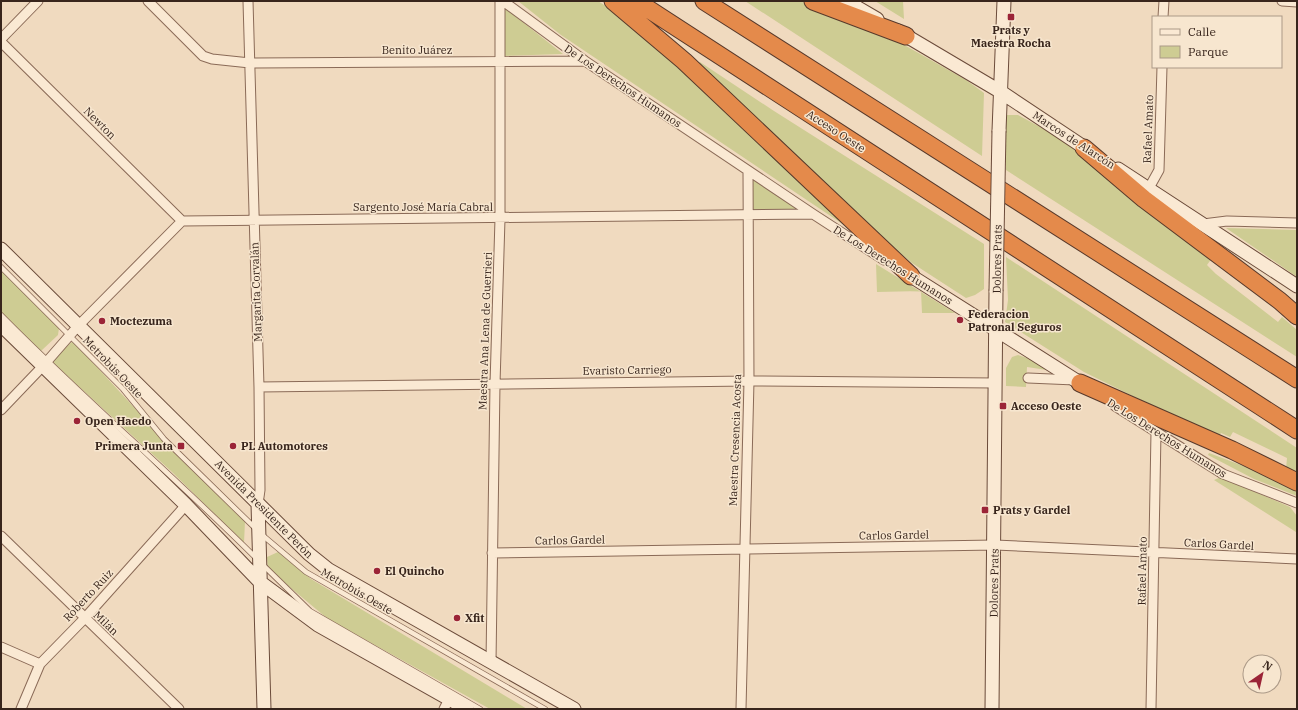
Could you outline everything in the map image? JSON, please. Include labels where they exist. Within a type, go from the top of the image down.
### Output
[{"type":"highway","points":[[613,1],[684,61],[911,276]]},
{"type":"highway","name":"Acceso Oeste","points":[[636,1],[1297,430]]},
{"type":"highway","points":[[704,1],[1297,379]]},
{"type":"highway","points":[[813,1],[906,36]]},
{"type":"highway","points":[[1084,148],[1144,199],[1280,301],[1297,316]]},
{"type":"highway","points":[[1078,382],[1232,450],[1297,482]]},
{"type":"street","points":[[1,39],[38,1]]},
{"type":"street","name":"Benito Juárez","points":[[148,1],[203,56],[212,59],[250,63],[584,61]]},
{"type":"street","name":"Margarita Corvalán","points":[[248,1],[259,387],[260,490],[258,504],[260,533],[260,582]]},
{"type":"street","name":"De Los Derechos Humanos","points":[[502,1],[584,61],[813,214],[996,328],[1156,432],[1223,474],[1297,504]]},
{"type":"street","name":"Maestra Ana Lena de Guerrieri","points":[[491,662],[495,384],[500,219],[502,1]]},
{"type":"street","name":"Marcos de Alarcón","points":[[846,1],[1002,92],[1084,148],[1149,188],[1297,286]]},
{"type":"street","name":"Dolores Prats","points":[[992,709],[995,545],[996,291],[999,131],[1002,92],[1004,1]]},
{"type":"street","points":[[1163,16],[1164,1]]},
{"type":"street","points":[[1282,1],[1297,2]]},
{"type":"street","name":"Newton","points":[[1,42],[182,221]]},
{"type":"street","name":"Rafael Amato","points":[[1149,188],[1159,170],[1162,68]]},
{"type":"street","name":"Maestra Cresencia Acosta","points":[[741,709],[749,381],[748,171]]},
{"type":"street","name":"Sargento José María Cabral","points":[[182,221],[500,219],[813,214]]},
{"type":"street","points":[[1,410],[45,363],[73,330],[182,221]]},
{"type":"street","points":[[1203,224],[1227,221],[1297,223]]},
{"type":"street","name":"Avenida Presidente Perón","points":[[1,249],[73,330],[309,554],[335,575],[574,709]]},
{"type":"street","points":[[1,325],[45,363],[260,582],[318,625],[446,704],[467,709]]},
{"type":"street","points":[[1028,378],[1078,382]]},
{"type":"street","name":"Evaristo Carriego","points":[[259,387],[749,381],[995,383]]},
{"type":"street","name":"Rafael Amato","points":[[1151,709],[1156,432]]},
{"type":"street","name":"Roberto Ruiz","points":[[21,709],[40,664],[186,506]]},
{"type":"street","name":"Milán","points":[[1,536],[179,709]]},
{"type":"street","name":"Carlos Gardel","points":[[492,553],[995,545],[1297,559]]},
{"type":"street","points":[[260,582],[264,709]]},
{"type":"street","points":[[1,647],[40,664]]},
{"type":"lane","name":"Metrobús Oeste","points":[[1,267],[73,330],[164,439],[260,533],[306,572],[545,709]]},
{"type":"lane","points":[[1,315],[45,363],[210,512],[310,611],[480,709]]},
{"type":"green space","points":[[518,1],[598,1],[622,17],[661,48],[862,237],[561,35]]},
{"type":"green space","points":[[745,1],[800,1],[892,38],[966,80],[984,93],[982,156]]},
{"type":"green space","points":[[875,1],[903,1],[904,19]]},
{"type":"green space","points":[[501,5],[563,54],[503,56]]},
{"type":"green space","points":[[700,62],[774,111],[984,244],[984,289],[975,295],[966,298],[912,263],[834,198],[698,64]]},
{"type":"green space","points":[[1005,115],[1018,115],[1053,134],[1096,165],[1212,258],[1207,265],[1216,274],[1278,322],[1282,317],[1297,330],[1297,357],[1006,170]]},
{"type":"green space","points":[[751,177],[800,210],[752,211]]},
{"type":"green space","points":[[1226,228],[1297,230],[1297,277]]},
{"type":"green space","points":[[1006,257],[1297,448],[1297,475],[1286,469],[1287,458],[1233,432],[1230,437],[1221,433],[1218,438],[1084,372],[1005,322],[1008,300]]},
{"type":"green space","points":[[876,264],[920,291],[877,292]]},
{"type":"green space","points":[[1,270],[59,328],[58,335],[41,351],[1,312]]},
{"type":"green space","points":[[921,292],[955,313],[922,313]]},
{"type":"green space","points":[[73,341],[142,416],[245,521],[244,543],[172,472],[51,361]]},
{"type":"green space","points":[[1018,355],[1033,360],[1047,370],[1027,367],[1026,387],[1006,386],[1006,368],[1012,357]]},
{"type":"green space","points":[[1209,453],[1297,486],[1297,496],[1254,479],[1208,455]]},
{"type":"green space","points":[[1221,477],[1290,507],[1297,516],[1296,532],[1214,480]]},
{"type":"green space","points":[[278,552],[311,579],[527,709],[490,709],[328,619],[268,569],[267,557]]},
{"type":"place","name":"Prats y Maestra Rocha","points":[[1011,17]]},
{"type":"place","name":"Federacion Patronal Seguros","points":[[960,320]]},
{"type":"place","name":"Moctezuma","points":[[102,321]]},
{"type":"place","name":"Acceso Oeste","points":[[1003,406]]},
{"type":"place","name":"Open Haedo","points":[[77,421]]},
{"type":"place","name":"Primera Junta","points":[[181,446]]},
{"type":"place","name":"PL Automotores","points":[[233,446]]},
{"type":"place","name":"Prats y Gardel","points":[[985,510]]},
{"type":"place","name":"El Quincho","points":[[377,571]]},
{"type":"place","name":"Xfit","points":[[457,618]]}]
